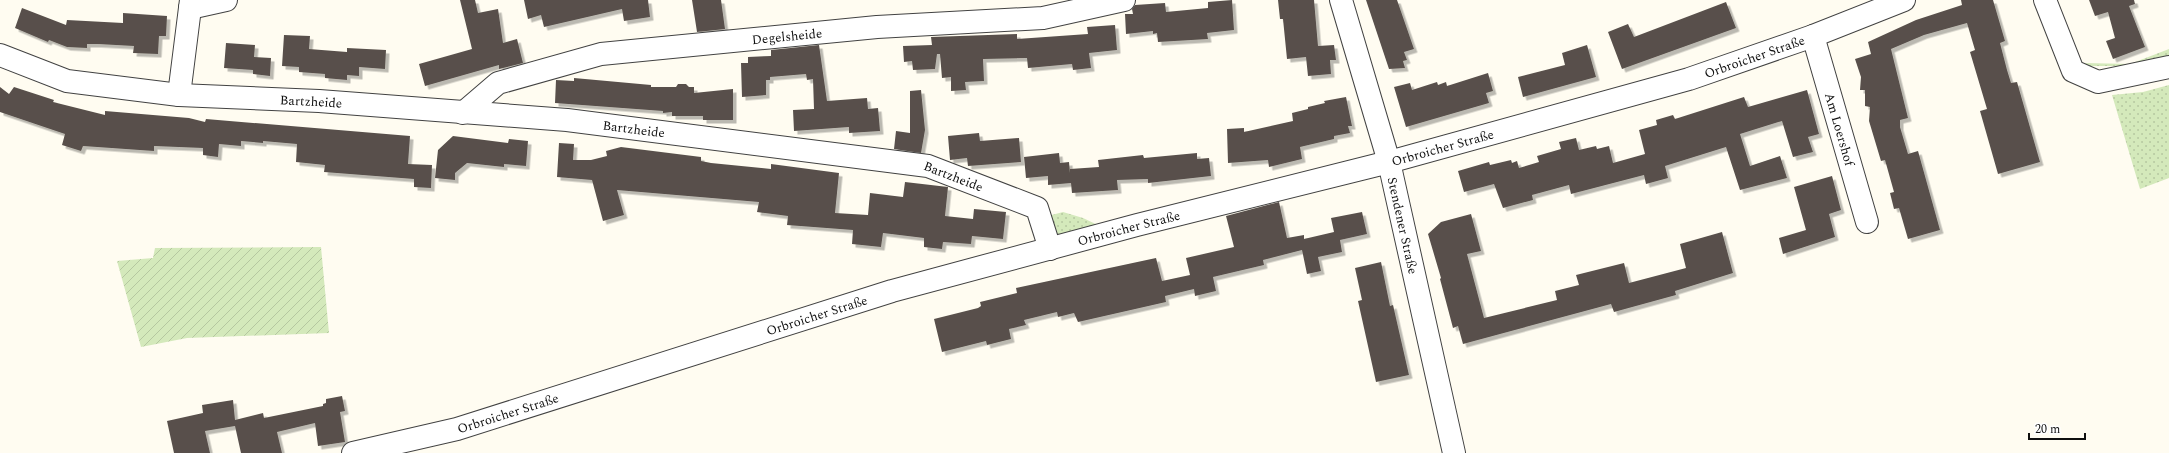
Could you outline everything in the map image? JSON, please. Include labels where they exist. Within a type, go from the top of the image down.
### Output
[{"type":"street","points":[[179,95],[191,4],[226,0]]},
{"type":"street","name":"Degelsheide","points":[[463,113],[498,83],[601,54],[877,27],[1043,18],[1124,0]]},
{"type":"street","name":"Stendener Straße","points":[[1341,0],[1389,162],[1454,453]]},
{"type":"street","name":"Orbroicher Straße","points":[[353,453],[457,430],[892,292],[1137,225],[1389,162],[1689,78],[1813,36],[1904,0]]},
{"type":"street","points":[[2045,0],[2073,71],[2098,82],[2169,67]]},
{"type":"street","name":"Am Loershof","points":[[1813,36],[1867,222]]},
{"type":"street","name":"Bartzheide","points":[[0,55],[67,81],[179,95],[319,100],[463,113],[567,120],[928,166],[1037,208],[1050,249]]},
{"type":"green space","points":[[2169,49],[2169,60],[2131,66],[2087,66],[2085,63],[2130,64]]},
{"type":"green space","points":[[2169,85],[2169,178],[2140,189],[2112,95],[2143,92]]},
{"type":"green space","points":[[1063,212],[1083,218],[1104,228],[1067,238],[1056,235],[1048,216]]},
{"type":"green space","points":[[321,247],[329,333],[187,338],[141,347],[117,261],[153,258],[155,248]]},
{"type":"building","points":[[460,0],[475,0],[478,13],[498,9],[503,43],[517,39],[523,63],[499,69],[499,65],[425,86],[419,64],[472,49]]},
{"type":"building","points":[[524,0],[648,0],[650,17],[624,21],[622,9],[544,27],[541,15],[528,19]]},
{"type":"building","points":[[692,0],[721,0],[725,29],[697,32]]},
{"type":"building","points":[[1232,0],[1234,30],[1207,33],[1208,39],[1158,42],[1157,33],[1153,34],[1153,31],[1126,34],[1125,14],[1133,14],[1132,9],[1135,5],[1165,3],[1166,12],[1208,8],[1208,2]]},
{"type":"building","points":[[1278,0],[1314,0],[1318,46],[1334,45],[1336,60],[1330,60],[1331,74],[1308,76],[1306,57],[1287,59],[1283,19],[1280,19]]},
{"type":"building","points":[[1366,0],[1397,0],[1414,49],[1404,52],[1407,60],[1403,61],[1405,68],[1389,69]]},
{"type":"building","points":[[1961,0],[1993,0],[2005,41],[2000,43],[2007,70],[2011,83],[2017,82],[2040,162],[1998,174],[1980,111],[1987,109],[1970,52],[1975,50],[1967,23],[1924,35],[1891,49],[1908,118],[1900,120],[1900,127],[1908,154],[1918,151],[1940,230],[1908,239],[1899,208],[1894,209],[1890,193],[1894,192],[1885,160],[1881,161],[1869,121],[1870,107],[1865,106],[1865,90],[1860,90],[1861,77],[1855,59],[1871,54],[1868,42],[1916,20],[1962,5]]},
{"type":"building","points":[[2089,0],[2134,0],[2135,4],[2129,6],[2145,47],[2113,59],[2106,41],[2115,38],[2108,12],[2095,16]]},
{"type":"building","points":[[1726,2],[1736,28],[1622,69],[1608,32],[1628,24],[1634,37]]},
{"type":"building","points":[[22,8],[66,25],[67,20],[123,23],[123,13],[167,16],[166,36],[159,36],[158,54],[133,53],[134,46],[87,44],[87,48],[67,47],[49,40],[48,42],[15,28]]},
{"type":"building","points":[[1115,25],[1117,50],[1089,53],[1091,68],[1073,70],[1072,64],[1028,68],[1027,58],[983,59],[984,81],[965,82],[966,90],[951,91],[951,77],[942,78],[940,54],[937,54],[935,69],[913,70],[912,61],[904,62],[903,46],[932,45],[931,37],[1017,34],[1017,39],[1088,34],[1087,27]]},
{"type":"building","points":[[284,35],[310,36],[309,49],[347,52],[347,48],[386,50],[385,69],[359,67],[359,76],[347,75],[347,80],[325,78],[325,74],[299,72],[299,67],[282,66]]},
{"type":"building","points":[[226,43],[255,45],[254,57],[271,58],[270,76],[253,74],[253,70],[224,68]]},
{"type":"building","points":[[819,45],[827,101],[867,98],[868,109],[878,108],[880,131],[849,133],[849,127],[794,131],[793,110],[814,109],[813,79],[807,80],[806,74],[770,77],[770,80],[766,80],[766,95],[742,97],[741,63],[748,63],[748,57],[771,56],[771,50]]},
{"type":"building","points":[[1587,45],[1596,77],[1523,97],[1518,77],[1565,65],[1562,53]]},
{"type":"building","points":[[1488,73],[1493,91],[1486,93],[1489,103],[1406,127],[1394,87],[1410,83],[1412,90],[1437,82],[1438,85],[1446,82],[1447,86]]},
{"type":"building","points":[[574,78],[651,85],[651,87],[676,87],[678,84],[686,84],[689,87],[694,87],[694,93],[733,89],[733,120],[703,120],[703,116],[672,116],[672,112],[663,113],[663,111],[555,103],[556,80],[574,81]]},
{"type":"building","points":[[0,87],[9,94],[14,87],[54,100],[53,102],[105,115],[105,111],[189,118],[205,122],[206,119],[410,136],[408,164],[432,165],[431,188],[414,187],[414,179],[324,172],[325,165],[296,162],[297,144],[241,141],[241,146],[219,144],[218,157],[203,155],[203,148],[154,146],[154,151],[83,146],[81,151],[62,145],[65,134],[0,112]]},
{"type":"building","points":[[921,90],[925,130],[921,153],[894,149],[896,131],[910,133],[910,91]]},
{"type":"building","points":[[1807,90],[1819,134],[1808,137],[1813,152],[1793,157],[1782,121],[1740,134],[1750,166],[1780,156],[1787,178],[1740,190],[1726,147],[1665,166],[1668,178],[1646,184],[1644,175],[1571,194],[1569,185],[1532,195],[1533,200],[1503,208],[1494,184],[1464,192],[1458,171],[1489,162],[1490,165],[1511,160],[1512,163],[1517,161],[1519,168],[1539,162],[1537,156],[1561,149],[1559,142],[1576,138],[1579,150],[1596,146],[1597,149],[1609,146],[1613,163],[1645,154],[1639,130],[1657,125],[1656,120],[1673,115],[1675,119],[1744,97],[1748,107]]},
{"type":"building","points":[[1346,97],[1352,126],[1348,126],[1350,133],[1334,136],[1334,139],[1300,147],[1302,159],[1269,167],[1268,160],[1228,163],[1227,129],[1244,128],[1244,132],[1293,121],[1292,113],[1325,103],[1324,101]]},
{"type":"building","points":[[979,133],[980,141],[1019,138],[1021,162],[968,166],[967,158],[950,160],[948,136]]},
{"type":"building","points":[[453,136],[508,143],[509,139],[528,141],[526,166],[504,164],[504,167],[467,163],[455,173],[455,180],[435,178],[438,150]]},
{"type":"building","points":[[559,143],[574,144],[573,160],[591,160],[607,156],[606,151],[621,147],[701,157],[701,161],[711,163],[771,169],[771,164],[839,173],[835,213],[868,215],[870,193],[903,197],[905,182],[948,187],[945,216],[973,219],[974,209],[1006,212],[1003,239],[972,236],[971,244],[943,242],[942,249],[924,247],[924,238],[883,233],[881,247],[852,244],[853,230],[787,225],[788,216],[757,212],[759,202],[617,190],[624,215],[603,221],[592,180],[557,177]]},
{"type":"building","points":[[1059,153],[1060,163],[1069,162],[1070,173],[1070,169],[1099,167],[1098,160],[1143,155],[1144,158],[1197,153],[1197,159],[1209,158],[1211,176],[1148,183],[1148,179],[1117,180],[1118,190],[1072,193],[1071,183],[1048,185],[1048,176],[1026,178],[1024,157]]},
{"type":"building","points":[[1832,176],[1841,210],[1829,214],[1835,237],[1783,254],[1779,238],[1806,230],[1794,187]]},
{"type":"building","points":[[1279,202],[1287,238],[1304,235],[1304,239],[1334,232],[1331,218],[1362,212],[1367,234],[1340,240],[1342,252],[1318,257],[1321,271],[1307,274],[1302,250],[1263,260],[1264,265],[1213,277],[1216,291],[1195,296],[1194,289],[1165,296],[1166,302],[1078,322],[1074,313],[1058,317],[1057,312],[1024,320],[1026,325],[1009,329],[1011,339],[987,345],[986,341],[942,352],[934,319],[978,308],[981,306],[980,302],[1017,293],[1016,288],[1156,258],[1162,281],[1190,275],[1186,258],[1234,247],[1226,216]]},
{"type":"building","points":[[1471,214],[1481,251],[1467,254],[1484,318],[1557,300],[1555,291],[1579,285],[1576,275],[1624,263],[1629,283],[1686,268],[1680,244],[1722,232],[1733,273],[1675,291],[1676,295],[1614,312],[1611,304],[1463,344],[1458,326],[1453,328],[1440,279],[1441,278],[1428,234],[1441,222]]},
{"type":"building","points":[[1381,262],[1390,306],[1393,305],[1409,375],[1376,382],[1358,301],[1362,300],[1355,268]]},
{"type":"building","points":[[342,396],[345,411],[340,412],[345,442],[318,446],[315,423],[277,432],[282,453],[241,453],[235,426],[205,431],[210,453],[174,453],[167,421],[203,413],[202,405],[233,400],[235,420],[263,413],[264,418],[323,406],[323,404],[326,403],[326,399]]}]
